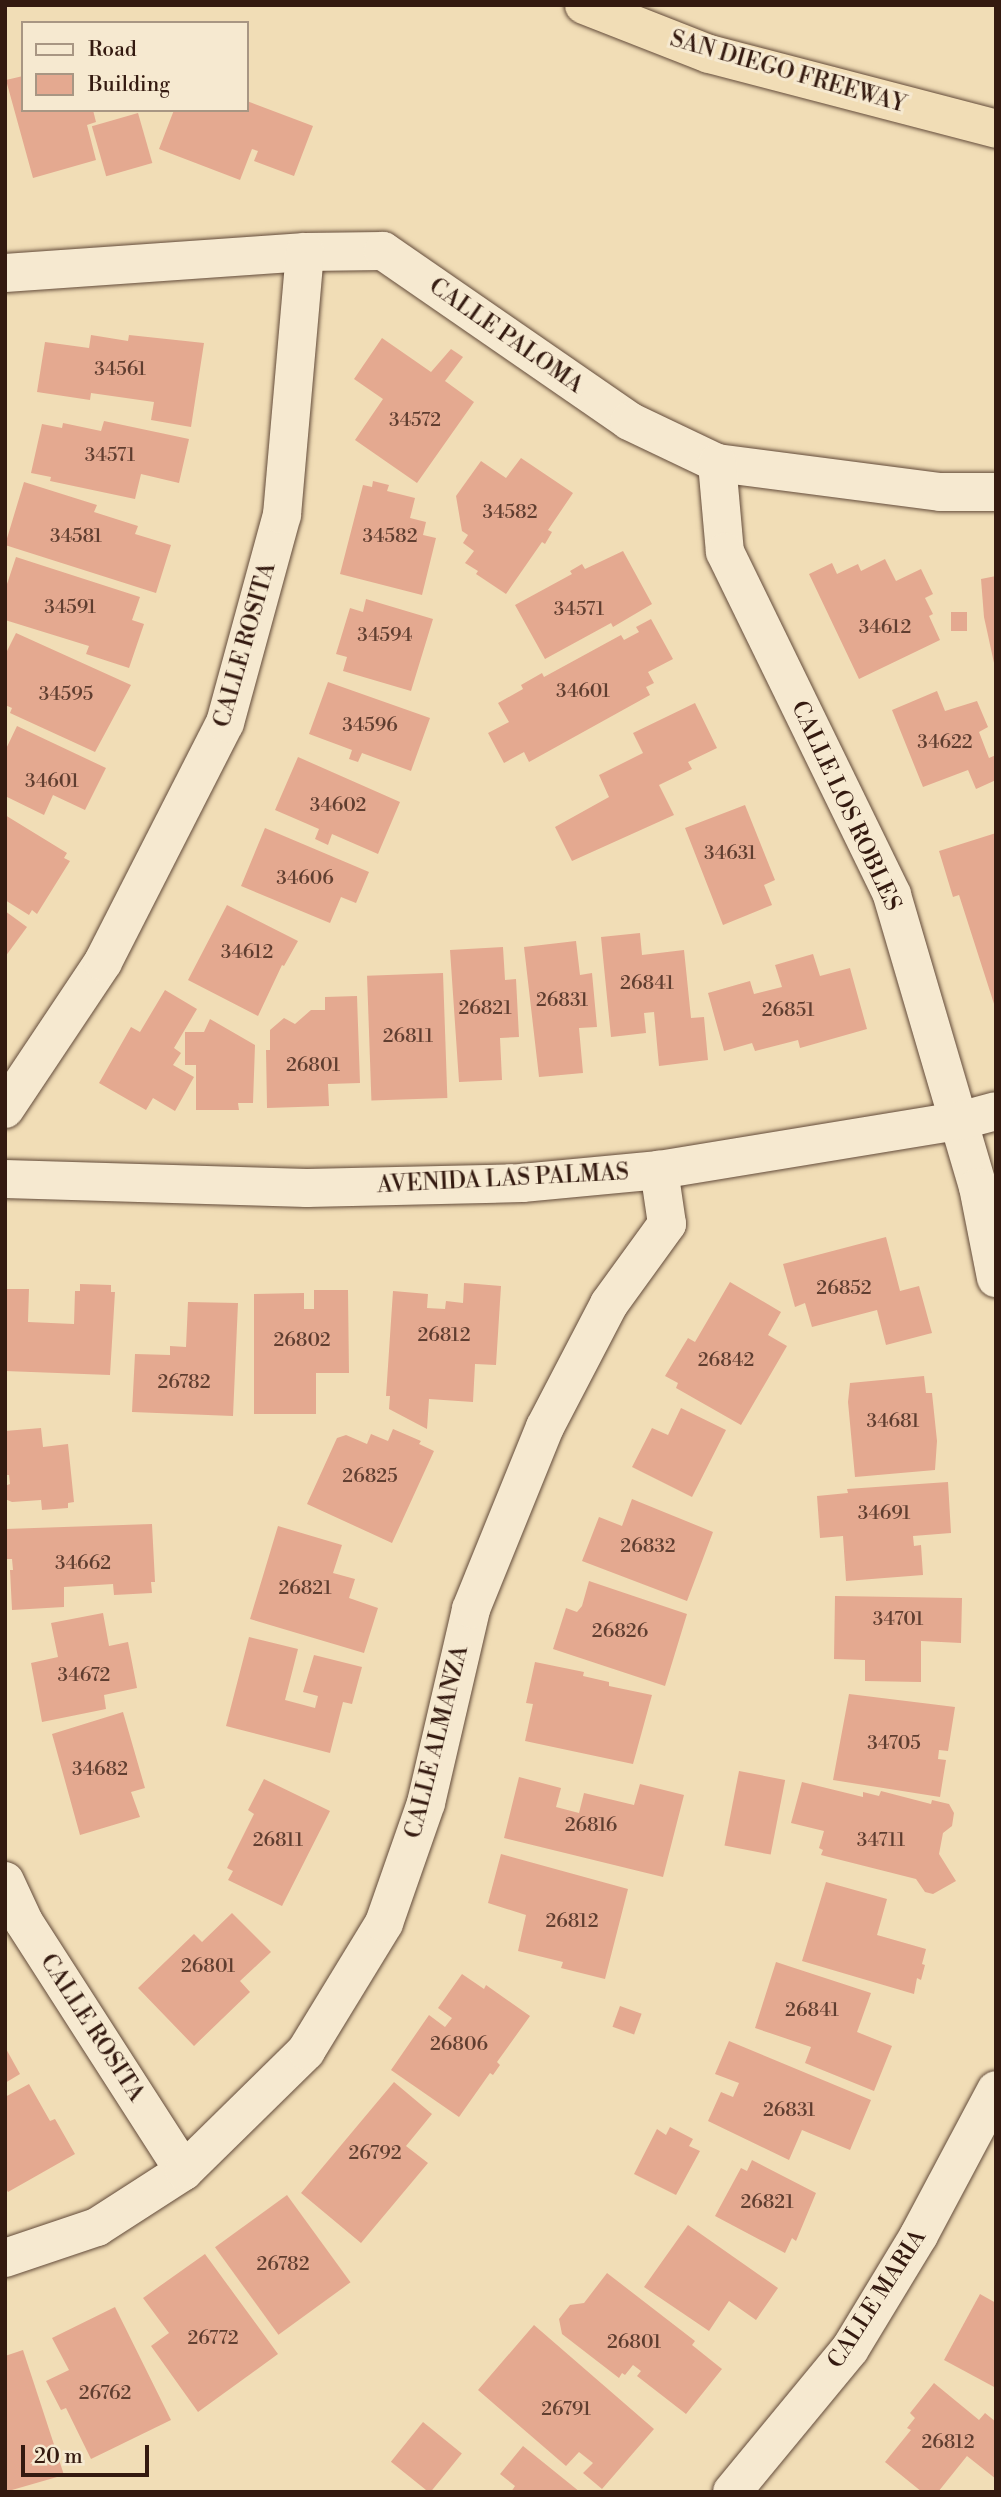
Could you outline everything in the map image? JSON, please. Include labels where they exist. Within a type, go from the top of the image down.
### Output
[{"type":"highway","name":"SAN DIEGO FREEWAY","points":[[584,5],[709,54],[996,129]]},
{"type":"street","name":"CALLE PALOMA","points":[[5,273],[305,252],[383,251],[629,421],[717,463],[940,492],[996,492]]},
{"type":"street","name":"CALLE ROSITA","points":[[5,1109],[103,962],[225,723],[282,515],[305,252]]},
{"type":"street","name":"CALLE LOS ROBLES","points":[[717,463],[725,552],[892,895],[978,1187],[996,1278]]},
{"type":"street","name":"AVENIDA LAS PALMAS","points":[[5,1179],[307,1188],[522,1183],[659,1170],[959,1121],[996,1111]]},
{"type":"street","name":"CALLE ALMANZA","points":[[5,2258],[97,2227],[184,2171],[306,2051],[384,1923],[426,1803],[476,1597],[545,1427],[609,1304],[667,1224],[659,1170]]},
{"type":"street","name":"CALLE ROSITA","points":[[5,1881],[24,1922],[184,2171]]},
{"type":"street","name":"CALLE MARIA","points":[[733,2492],[850,2349],[919,2235],[996,2090]]},
{"type":"building","points":[[21,76],[21,112],[94,112],[96,122],[87,125],[96,160],[33,178],[6,80]]},
{"type":"building","points":[[248,101],[313,126],[294,176],[254,161],[258,151],[252,149],[240,180],[159,149],[173,112],[248,112]]},
{"type":"building","points":[[138,113],[152,163],[106,176],[92,126]]},
{"type":"building","points":[[91,335],[128,341],[129,335],[204,343],[191,427],[151,420],[154,402],[91,393],[90,400],[37,392],[45,342],[89,348]]},
{"type":"building","points":[[382,338],[431,372],[451,349],[463,357],[445,381],[474,402],[417,483],[355,440],[383,399],[354,379]]},
{"type":"building","points":[[104,421],[189,439],[179,483],[141,474],[135,499],[50,481],[51,477],[31,473],[42,424],[62,428],[63,423],[101,431]]},
{"type":"building","points":[[521,458],[573,493],[548,530],[552,532],[545,544],[542,542],[506,594],[476,574],[478,571],[465,563],[474,551],[463,543],[468,535],[462,531],[456,496],[481,461],[506,478]]},
{"type":"building","points":[[373,481],[389,485],[387,491],[415,498],[410,518],[426,522],[423,535],[436,538],[422,595],[340,574],[363,485],[372,487]]},
{"type":"building","points":[[24,482],[97,505],[94,512],[138,526],[135,534],[171,545],[156,593],[5,545]]},
{"type":"building","points":[[623,551],[652,604],[613,627],[611,623],[545,659],[515,605],[572,574],[570,571],[582,564],[585,569]]},
{"type":"building","points":[[16,557],[140,597],[132,620],[144,624],[129,668],[86,654],[89,646],[5,620],[5,590]]},
{"type":"building","points":[[885,559],[896,581],[921,569],[933,594],[925,598],[933,614],[929,616],[940,640],[859,679],[809,574],[832,563],[837,574],[858,564],[861,571]]},
{"type":"building","points":[[996,576],[994,663],[984,617],[981,579]]},
{"type":"building","points":[[366,599],[433,619],[411,691],[343,671],[347,657],[336,654],[350,608],[363,612]]},
{"type":"building","points":[[951,612],[967,612],[967,631],[951,631]]},
{"type":"building","points":[[651,619],[673,659],[648,672],[654,683],[646,687],[650,695],[529,762],[524,752],[504,763],[488,733],[509,722],[498,703],[523,689],[521,685],[542,673],[544,677],[621,635],[624,640],[639,632],[636,627]]},
{"type":"building","points":[[16,633],[131,685],[95,752],[10,713],[12,708],[5,705],[5,655]]},
{"type":"building","points":[[328,682],[430,718],[411,771],[362,753],[358,762],[349,759],[352,750],[309,734]]},
{"type":"building","points":[[937,691],[945,711],[977,701],[988,727],[979,732],[989,758],[996,755],[996,780],[976,789],[968,770],[923,787],[892,710]]},
{"type":"building","points":[[695,703],[717,748],[688,762],[692,769],[659,785],[674,815],[572,861],[555,827],[609,797],[599,775],[643,753],[633,733]]},
{"type":"building","points":[[17,726],[106,768],[85,810],[53,795],[44,815],[5,796],[5,751]]},
{"type":"building","points":[[298,757],[400,802],[378,854],[332,834],[328,845],[315,839],[319,829],[275,810]]},
{"type":"building","points":[[745,805],[775,880],[764,885],[772,905],[723,925],[685,828]]},
{"type":"building","points":[[5,815],[67,853],[64,858],[70,861],[37,914],[32,910],[29,915],[5,900]]},
{"type":"building","points":[[265,828],[369,872],[356,903],[341,897],[330,923],[241,886]]},
{"type":"building","points":[[996,833],[995,1007],[959,895],[953,897],[939,851]]},
{"type":"building","points":[[227,905],[298,941],[284,966],[282,965],[258,1016],[188,980]]},
{"type":"building","points":[[5,911],[27,927],[5,957]]},
{"type":"building","points":[[640,933],[642,955],[684,950],[691,1018],[704,1017],[708,1060],[659,1066],[654,1012],[644,1013],[646,1033],[611,1037],[601,937]]},
{"type":"building","points":[[576,941],[580,975],[592,973],[597,1027],[579,1028],[583,1073],[539,1077],[524,947]]},
{"type":"building","points":[[503,947],[505,980],[516,979],[519,1037],[500,1038],[502,1080],[459,1082],[450,950]]},
{"type":"building","points":[[813,954],[820,976],[850,968],[867,1029],[800,1048],[798,1040],[755,1051],[752,1043],[724,1051],[708,993],[750,981],[754,994],[782,987],[775,965]]},
{"type":"building","points":[[443,973],[447,1098],[371,1101],[367,976]]},
{"type":"building","points":[[165,990],[197,1009],[174,1048],[181,1053],[173,1065],[194,1077],[175,1111],[153,1098],[146,1110],[99,1083],[131,1027],[140,1032]]},
{"type":"building","points":[[357,996],[360,1083],[328,1084],[329,1106],[267,1108],[266,1050],[270,1050],[270,1030],[284,1018],[295,1024],[311,1010],[325,1010],[325,997]]},
{"type":"building","points":[[210,1019],[255,1045],[253,1103],[238,1103],[239,1110],[196,1110],[196,1065],[185,1065],[185,1032],[204,1032]]},
{"type":"building","points":[[886,1237],[900,1291],[919,1286],[932,1333],[886,1345],[877,1310],[812,1327],[805,1303],[795,1307],[783,1264]]},
{"type":"building","points":[[730,1282],[781,1312],[768,1335],[787,1346],[741,1425],[676,1388],[678,1383],[665,1376],[688,1338],[695,1342]]},
{"type":"building","points":[[464,1283],[501,1286],[496,1365],[475,1364],[473,1402],[429,1399],[427,1429],[389,1409],[390,1396],[386,1396],[393,1291],[428,1294],[427,1308],[445,1309],[446,1301],[463,1303]]},
{"type":"building","points":[[80,1284],[111,1285],[111,1292],[115,1292],[110,1375],[5,1371],[5,1289],[29,1289],[28,1322],[74,1324],[75,1291],[80,1291]]},
{"type":"building","points":[[314,1290],[348,1290],[349,1373],[316,1373],[316,1414],[254,1414],[254,1294],[304,1293],[304,1309],[314,1309]]},
{"type":"building","points":[[188,1302],[238,1303],[233,1416],[132,1412],[135,1354],[170,1355],[170,1346],[186,1347]]},
{"type":"building","points":[[924,1376],[926,1393],[932,1393],[937,1441],[935,1470],[855,1477],[848,1402],[850,1383]]},
{"type":"building","points":[[681,1408],[726,1430],[692,1497],[632,1467],[652,1428],[668,1435]]},
{"type":"building","points":[[41,1428],[43,1447],[68,1444],[74,1502],[68,1503],[68,1508],[42,1510],[41,1500],[12,1502],[5,1499],[5,1486],[10,1484],[9,1475],[5,1475],[5,1431]]},
{"type":"building","points":[[393,1429],[421,1441],[419,1444],[434,1451],[392,1543],[307,1504],[337,1438],[346,1435],[367,1444],[371,1434],[388,1441]]},
{"type":"building","points":[[948,1482],[951,1533],[913,1536],[914,1546],[921,1545],[923,1575],[846,1581],[843,1536],[820,1538],[817,1496],[848,1493],[847,1489]]},
{"type":"building","points":[[632,1499],[713,1532],[687,1601],[582,1561],[599,1517],[622,1526]]},
{"type":"building","points":[[152,1524],[155,1582],[151,1582],[152,1593],[114,1595],[113,1584],[64,1587],[64,1607],[12,1610],[10,1570],[13,1570],[12,1559],[5,1559],[5,1529]]},
{"type":"building","points":[[278,1526],[342,1545],[333,1573],[355,1579],[349,1598],[378,1608],[364,1653],[250,1619]]},
{"type":"building","points":[[589,1581],[687,1614],[665,1686],[553,1649],[566,1608],[577,1612],[582,1606]]},
{"type":"building","points":[[835,1596],[962,1598],[961,1643],[921,1641],[921,1682],[865,1681],[865,1660],[834,1659]]},
{"type":"building","points":[[103,1613],[109,1646],[128,1642],[137,1688],[104,1695],[106,1709],[42,1722],[31,1663],[58,1657],[51,1623]]},
{"type":"building","points":[[249,1637],[298,1649],[285,1700],[315,1708],[318,1696],[303,1692],[314,1655],[362,1667],[352,1704],[343,1702],[330,1753],[226,1726]]},
{"type":"building","points":[[535,1662],[584,1672],[583,1676],[609,1682],[609,1686],[652,1695],[633,1764],[525,1741],[533,1704],[526,1703]]},
{"type":"building","points":[[849,1694],[955,1707],[948,1751],[939,1750],[938,1759],[946,1760],[940,1797],[833,1780]]},
{"type":"building","points":[[123,1712],[145,1788],[131,1792],[140,1817],[80,1835],[52,1734]]},
{"type":"building","points":[[739,1771],[785,1780],[771,1855],[724,1846]]},
{"type":"building","points":[[519,1777],[561,1788],[556,1807],[579,1813],[584,1793],[634,1805],[640,1784],[684,1795],[663,1877],[504,1838]]},
{"type":"building","points":[[264,1779],[330,1811],[282,1906],[228,1880],[233,1871],[227,1868],[254,1814],[248,1810]]},
{"type":"building","points":[[802,1782],[863,1797],[863,1792],[879,1796],[881,1791],[931,1804],[932,1800],[949,1804],[954,1813],[952,1826],[943,1833],[939,1854],[956,1881],[933,1894],[925,1892],[916,1879],[821,1855],[823,1850],[819,1848],[824,1831],[791,1823]]},
{"type":"building","points":[[501,1854],[628,1889],[605,1979],[561,1968],[563,1962],[518,1951],[526,1915],[488,1903]]},
{"type":"building","points":[[826,1882],[887,1899],[877,1935],[926,1949],[921,1980],[917,1978],[914,1994],[802,1961]]},
{"type":"building","points":[[232,1913],[271,1952],[240,1981],[250,1992],[194,2046],[138,1988],[194,1934],[202,1942]]},
{"type":"building","points":[[776,1962],[871,1993],[857,2032],[892,2046],[874,2091],[805,2063],[811,2047],[755,2028]]},
{"type":"building","points":[[462,1974],[484,1989],[486,1985],[530,2016],[497,2062],[500,2065],[493,2075],[490,2073],[459,2117],[391,2070],[429,2015],[445,2027],[452,2018],[438,2008]]},
{"type":"building","points":[[620,2006],[642,2014],[634,2035],[612,2027]]},
{"type":"building","points":[[729,2041],[871,2100],[850,2150],[802,2130],[789,2160],[708,2121],[721,2092],[733,2097],[739,2083],[715,2074]]},
{"type":"building","points":[[5,2047],[20,2074],[5,2083]]},
{"type":"building","points":[[394,2082],[432,2114],[406,2146],[428,2163],[361,2243],[301,2193]]},
{"type":"building","points":[[29,2084],[50,2121],[55,2119],[75,2154],[8,2192],[5,2187],[5,2097]]},
{"type":"building","points":[[670,2127],[693,2139],[689,2146],[700,2151],[676,2195],[634,2174],[657,2129],[666,2135]]},
{"type":"building","points":[[752,2160],[816,2193],[796,2241],[792,2238],[785,2253],[715,2216],[741,2168],[747,2171]]},
{"type":"building","points":[[287,2195],[350,2282],[278,2335],[215,2247]]},
{"type":"building","points":[[688,2225],[778,2288],[756,2320],[729,2301],[709,2331],[644,2287]]},
{"type":"building","points":[[205,2254],[278,2354],[198,2412],[151,2346],[169,2333],[143,2298]]},
{"type":"building","points":[[607,2273],[695,2341],[692,2345],[722,2369],[686,2414],[637,2376],[641,2371],[633,2365],[619,2378],[562,2334],[559,2319],[570,2305],[584,2303]]},
{"type":"building","points":[[980,2294],[996,2303],[996,2388],[944,2360]]},
{"type":"building","points":[[115,2307],[171,2420],[91,2459],[66,2408],[61,2410],[46,2381],[69,2370],[52,2338]]},
{"type":"building","points":[[534,2325],[654,2429],[602,2489],[583,2473],[593,2463],[579,2452],[566,2466],[478,2390]]},
{"type":"building","points":[[23,2350],[64,2475],[5,2492],[5,2356]]},
{"type":"building","points":[[934,2383],[979,2420],[985,2413],[996,2422],[996,2479],[967,2456],[938,2492],[922,2492],[885,2462],[911,2430],[907,2428],[915,2418],[910,2413]]},
{"type":"building","points":[[423,2422],[462,2453],[431,2492],[391,2462]]},
{"type":"building","points":[[523,2446],[580,2492],[511,2492],[515,2486],[500,2474]]}]
